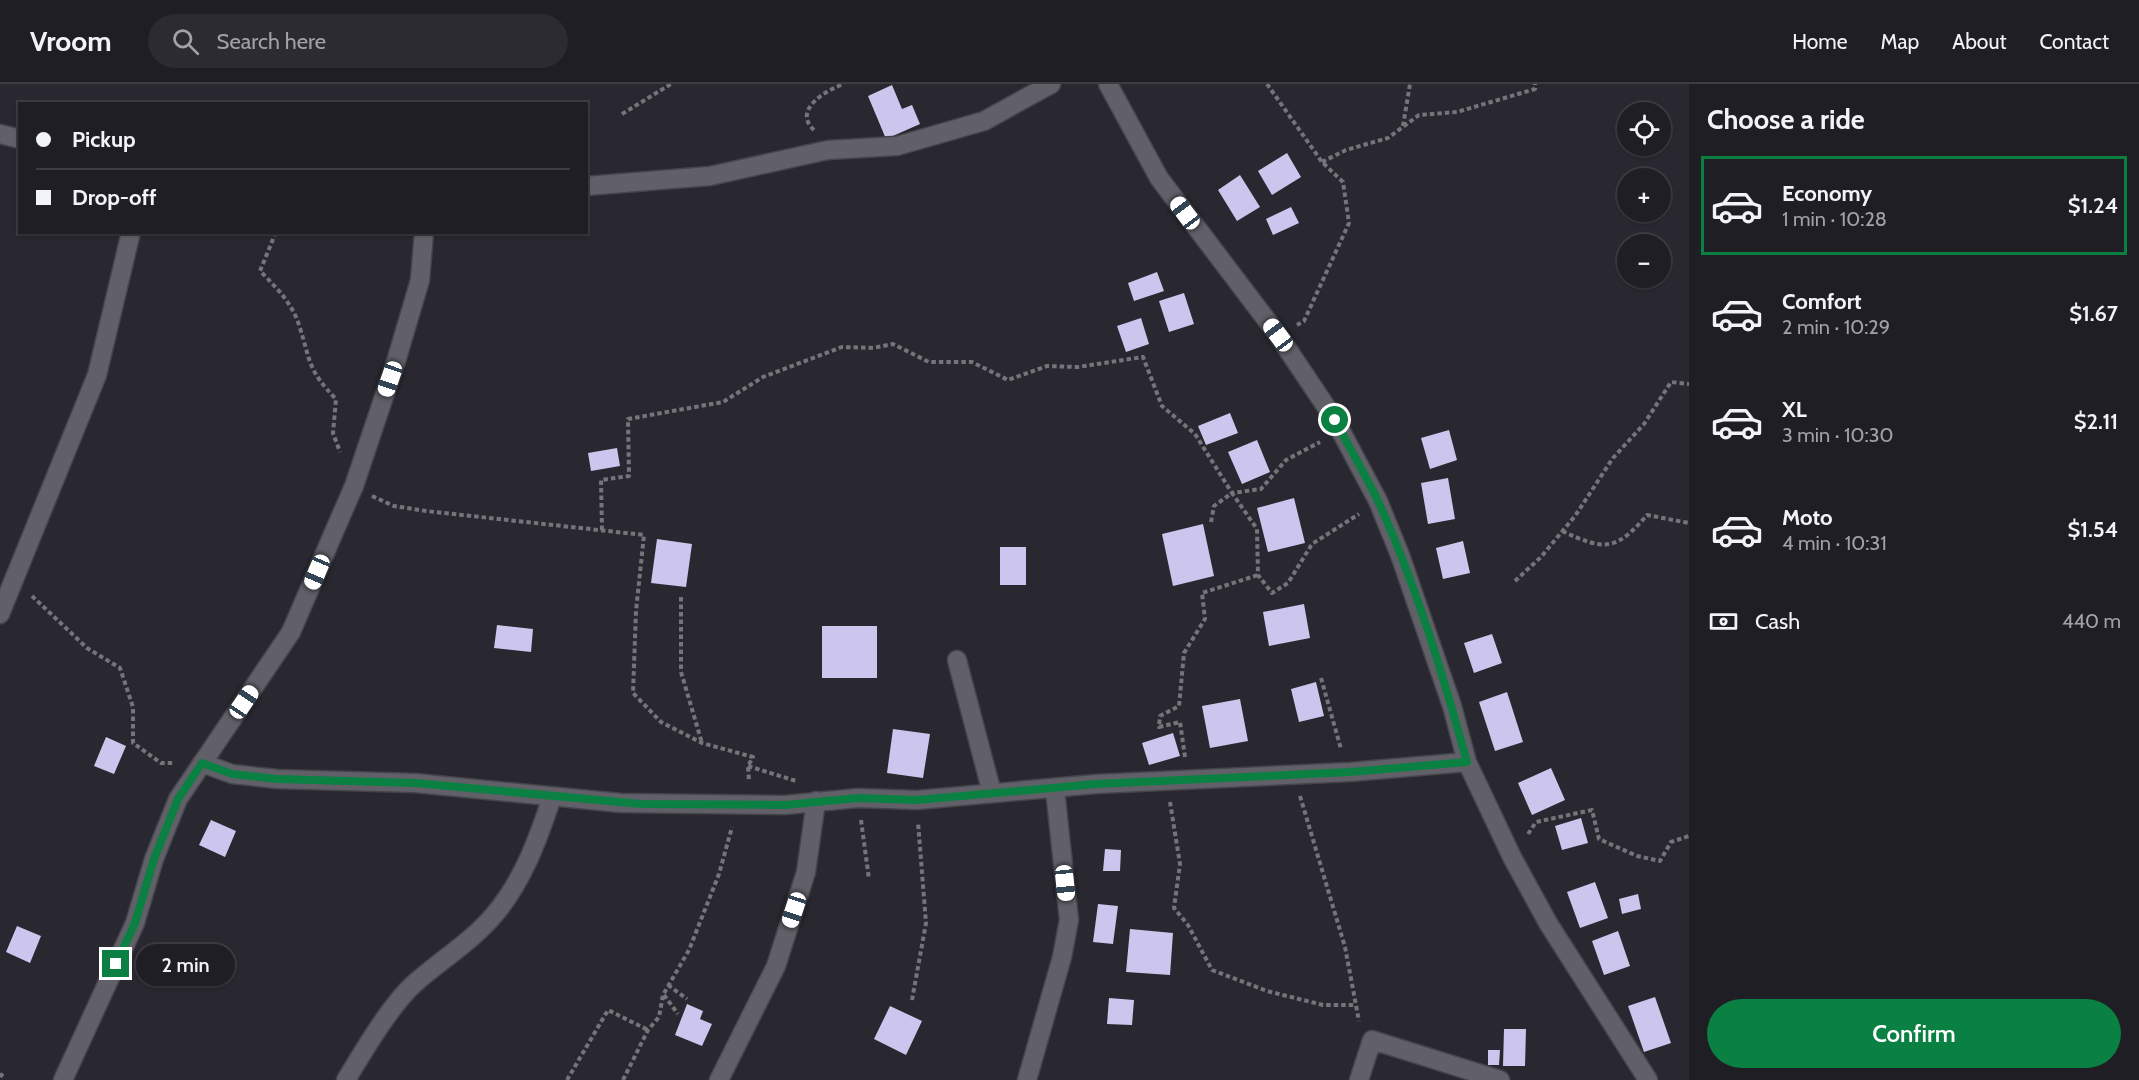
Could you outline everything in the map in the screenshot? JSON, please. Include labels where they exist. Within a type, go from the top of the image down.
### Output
[{"type":"street","points":[[588,186],[710,176],[828,150],[897,146],[970,126],[1051,84]]},
{"type":"street","points":[[1108,84],[1159,178],[1278,335],[1341,431],[1378,501],[1400,555],[1452,706],[1467,762],[1512,857],[1593,997],[1648,1080]]},
{"type":"street","points":[[0,134],[18,139]]},
{"type":"street","points":[[0,614],[97,375],[131,234]]},
{"type":"street","points":[[63,1080],[135,923],[154,859],[178,799],[291,632],[354,486],[420,280],[424,234]]},
{"type":"street","points":[[957,660],[992,793]]},
{"type":"street","points":[[202,763],[232,774],[252,777],[415,783],[552,797],[660,804],[785,805],[858,798],[917,800],[1055,790],[1096,784],[1293,772],[1350,772],[1467,762]]},
{"type":"street","points":[[1027,1080],[1062,957],[1069,920],[1055,790]]},
{"type":"street","points":[[349,1079],[372,1038],[413,984],[454,954],[495,915],[524,872],[552,797]]},
{"type":"street","points":[[719,1080],[776,966],[806,872],[816,801]]},
{"type":"street","points":[[1359,1080],[1372,1040],[1500,1080]]},
{"type":"path","points":[[621,114],[671,84]]},
{"type":"path","points":[[828,150],[807,124],[806,116],[815,98],[844,84]]},
{"type":"path","points":[[1267,84],[1322,162],[1343,182],[1349,223],[1304,321],[1278,335]]},
{"type":"path","points":[[1403,126],[1410,84]]},
{"type":"path","points":[[1322,162],[1346,150],[1388,138],[1419,115],[1457,112],[1535,89],[1535,84]]},
{"type":"path","points":[[275,234],[260,271],[282,293],[298,323],[305,354],[317,379],[336,399],[333,434],[354,486],[394,506],[524,523],[644,535],[636,611],[633,693],[661,722],[702,743],[753,757],[748,766],[747,793],[738,804],[719,874],[689,950],[663,995],[660,1017],[648,1030],[623,1080]]},
{"type":"path","points":[[602,530],[601,480],[629,476],[628,419],[723,402],[763,377],[843,347],[873,348],[893,344],[929,362],[972,362],[1008,380],[1047,366],[1078,367],[1143,357],[1162,406],[1195,434],[1257,529],[1258,575],[1272,593],[1288,583],[1312,544],[1378,501]]},
{"type":"path","points":[[1515,581],[1541,557],[1562,531],[1613,458],[1644,424],[1671,382],[1689,384]]},
{"type":"path","points":[[1211,522],[1214,506],[1232,493],[1261,489],[1286,460],[1341,431]]},
{"type":"path","points":[[1562,531],[1583,541],[1607,546],[1629,536],[1647,515],[1689,524]]},
{"type":"path","points":[[1258,575],[1202,593],[1205,619],[1184,653],[1179,705],[1160,716],[1159,727],[1180,722],[1186,756],[1162,774],[1167,780],[1180,864],[1174,908],[1188,925],[1212,970],[1268,992],[1323,1005],[1355,1005]]},
{"type":"path","points":[[12,586],[32,596],[87,648],[120,668],[133,707],[133,743],[161,763],[202,763]]},
{"type":"path","points":[[681,597],[681,672],[702,743]]},
{"type":"path","points":[[1321,678],[1339,745],[1350,772]]},
{"type":"path","points":[[1293,772],[1345,947],[1355,1005],[1361,1024],[1372,1040]]},
{"type":"path","points":[[858,798],[869,879]]},
{"type":"path","points":[[912,1000],[926,923],[917,800]]},
{"type":"path","points":[[1512,857],[1536,822],[1592,810],[1599,839],[1637,856],[1660,861],[1671,842],[1689,836]]},
{"type":"path","points":[[668,985],[687,999]]},
{"type":"path","points":[[663,995],[678,1014]]},
{"type":"path","points":[[567,1080],[608,1010],[648,1030]]},
{"type":"path","points":[[0,1077],[4,1071]]},
{"type":"building","points":[[892,85],[902,109],[912,105],[920,124],[886,139],[868,96]]},
{"type":"building","points":[[1287,153],[1301,177],[1272,195],[1258,171]]},
{"type":"building","points":[[1240,175],[1260,207],[1237,221],[1218,190]]},
{"type":"building","points":[[1291,207],[1299,223],[1273,235],[1266,219]]},
{"type":"building","points":[[1157,272],[1164,291],[1134,301],[1128,283]]},
{"type":"building","points":[[1184,293],[1194,324],[1169,332],[1159,301]]},
{"type":"building","points":[[1141,318],[1149,344],[1126,352],[1117,326]]},
{"type":"building","points":[[1230,413],[1238,433],[1206,445],[1198,426]]},
{"type":"building","points":[[1449,430],[1457,460],[1430,469],[1421,438]]},
{"type":"building","points":[[1257,440],[1270,472],[1242,484],[1228,452]]},
{"type":"building","points":[[617,448],[620,466],[591,471],[588,453]]},
{"type":"building","points":[[1448,478],[1455,519],[1428,524],[1421,483]]},
{"type":"building","points":[[1294,498],[1305,543],[1268,552],[1257,508]]},
{"type":"building","points":[[1203,524],[1214,576],[1173,586],[1162,534]]},
{"type":"building","points":[[657,539],[692,544],[686,587],[651,583]]},
{"type":"building","points":[[1463,541],[1470,573],[1443,579],[1436,548]]},
{"type":"building","points":[[1000,547],[1026,547],[1026,585],[1000,585]]},
{"type":"building","points":[[1304,604],[1310,638],[1269,646],[1263,612]]},
{"type":"building","points":[[497,625],[533,629],[531,652],[494,648]]},
{"type":"building","points":[[822,626],[877,626],[877,678],[822,678]]},
{"type":"building","points":[[1492,634],[1502,663],[1474,673],[1464,643]]},
{"type":"building","points":[[1316,682],[1324,716],[1299,722],[1291,689]]},
{"type":"building","points":[[1507,692],[1523,742],[1495,751],[1479,702]]},
{"type":"building","points":[[1240,699],[1248,741],[1210,748],[1202,706]]},
{"type":"building","points":[[893,729],[930,734],[923,778],[887,773]]},
{"type":"building","points":[[1173,733],[1180,756],[1149,765],[1142,743]]},
{"type":"building","points":[[106,737],[126,746],[114,774],[94,766]]},
{"type":"building","points":[[1551,768],[1565,800],[1532,815],[1518,783]]},
{"type":"building","points":[[1581,818],[1588,843],[1562,850],[1555,826]]},
{"type":"building","points":[[211,820],[236,831],[225,857],[199,845]]},
{"type":"building","points":[[1105,849],[1121,850],[1120,871],[1103,871]]},
{"type":"building","points":[[1595,882],[1608,918],[1580,928],[1567,892]]},
{"type":"building","points":[[1638,894],[1641,909],[1622,914],[1619,899]]},
{"type":"building","points":[[1098,904],[1118,906],[1113,944],[1093,942]]},
{"type":"building","points":[[17,926],[41,936],[30,963],[6,952]]},
{"type":"building","points":[[1130,929],[1173,933],[1170,975],[1126,972]]},
{"type":"building","points":[[1618,931],[1630,966],[1604,975],[1592,941]]},
{"type":"building","points":[[1655,997],[1671,1043],[1644,1052],[1628,1006]]},
{"type":"building","points":[[1109,998],[1134,1000],[1132,1025],[1107,1024]]},
{"type":"building","points":[[687,1004],[703,1011],[700,1019],[712,1024],[702,1046],[675,1035]]},
{"type":"building","points":[[890,1006],[922,1021],[906,1055],[874,1039]]},
{"type":"building","points":[[1504,1029],[1526,1029],[1525,1066],[1503,1066]]},
{"type":"building","points":[[1488,1050],[1500,1050],[1499,1065],[1488,1065]]},
{"type":"route","points":[[116,964],[135,923],[154,859],[178,799],[202,763],[232,774],[277,779],[322,778],[380,783],[415,783],[641,804],[785,805],[858,798],[917,800],[951,798],[992,793],[1055,790],[1096,784],[1293,772],[1350,772],[1467,762],[1452,706],[1400,555],[1378,501],[1335,420]]}]
